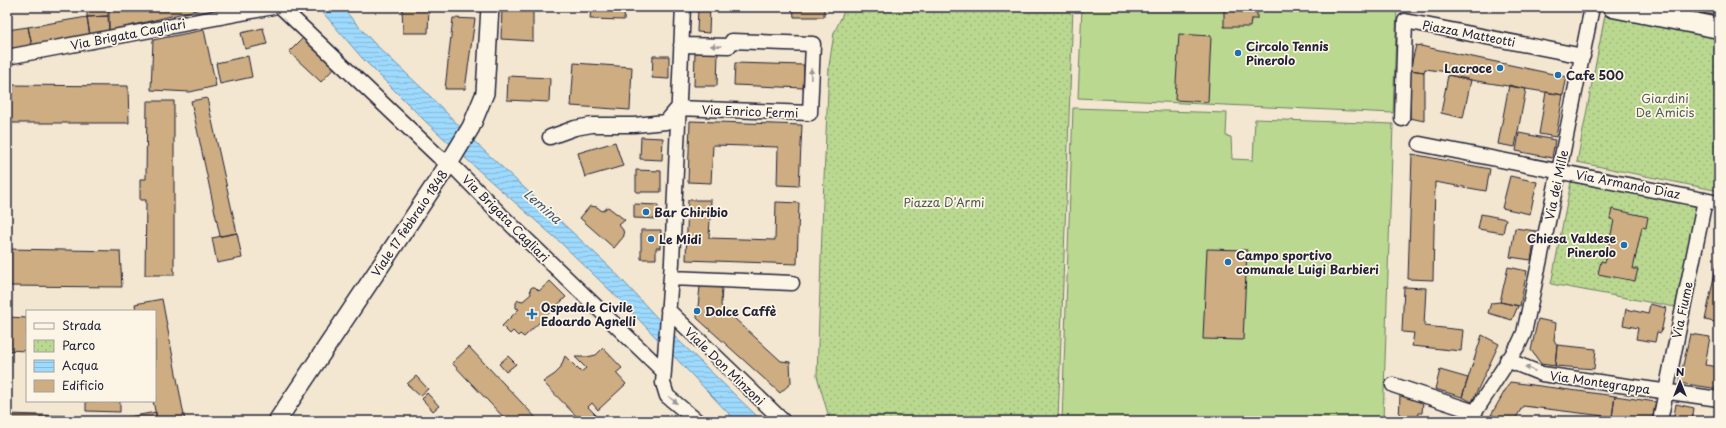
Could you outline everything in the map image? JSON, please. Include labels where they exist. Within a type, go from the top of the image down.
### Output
[{"type":"main road","points":[[1613,7],[1677,13],[1719,28]]},
{"type":"street","name":"Via Brigata Cagliari","points":[[7,57],[273,7]]},
{"type":"street","name":"Via Brigata Cagliari","points":[[281,7],[451,160],[457,170],[500,214],[664,372]]},
{"type":"street","name":"Viale 17 febbraio 1848","points":[[277,421],[451,160],[471,127],[485,93],[490,7]]},
{"type":"street","points":[[683,7],[671,278],[663,383],[668,396],[697,421]]},
{"type":"street","name":"Via dei Mille","points":[[1473,417],[1507,360],[1519,344],[1528,318],[1592,7]]},
{"type":"street","name":"Piazza Matteotti","points":[[1402,119],[1405,21],[1583,56]]},
{"type":"street","name":"Via Enrico Fermi","points":[[678,108],[810,113],[813,44],[732,41],[730,46],[681,45]]},
{"type":"street","points":[[550,137],[575,128],[592,125],[634,125],[666,122],[678,108]]},
{"type":"street","name":"Via Armando Diaz","points":[[1420,144],[1719,203]]},
{"type":"street","name":"Via Fiume","points":[[1660,421],[1705,200]]},
{"type":"street","points":[[671,278],[792,283]]},
{"type":"street","name":"Viale Don Minzoni","points":[[668,317],[783,421]]},
{"type":"street","name":"Via Montegrappa","points":[[1507,360],[1542,374],[1719,399]]},
{"type":"street","points":[[1393,385],[1473,417]]},
{"type":"green space","name":"Piazza D'Armi","points":[[846,7],[1073,7],[1058,421],[830,421],[817,376],[823,201],[829,66],[834,33]]},
{"type":"green space","name":"Circolo Tennis Pinerolo","points":[[1082,7],[1397,7],[1393,113],[1078,98]]},
{"type":"green space","name":"Giardini De Amicis","points":[[1605,15],[1719,38],[1719,191],[1577,162]]},
{"type":"green space","name":"Campo sportivo comunale Luigi Barbieri","points":[[1073,108],[1227,113],[1226,136],[1231,137],[1232,159],[1253,160],[1255,119],[1393,124],[1383,421],[1062,421]]},
{"type":"green space","points":[[1571,182],[1698,205],[1675,307],[1551,284]]},
{"type":"water","name":"Lemina","points":[[318,7],[344,7],[346,12],[373,42],[426,92],[478,145],[611,268],[674,336],[762,421],[736,421],[623,303],[560,242],[425,121],[363,59]]},
{"type":"building","points":[[87,7],[108,7],[108,16],[87,17]]},
{"type":"building","points":[[129,7],[195,7],[196,10],[109,31],[109,12]]},
{"type":"building","points":[[195,7],[210,7],[196,10]]},
{"type":"building","points":[[402,7],[429,7],[428,33],[403,33]]},
{"type":"building","points":[[456,7],[474,7],[474,8],[456,9]]},
{"type":"building","points":[[502,7],[533,7],[533,41],[501,39]]},
{"type":"building","points":[[591,7],[625,7],[624,20],[590,19]]},
{"type":"building","points":[[698,7],[710,7],[709,33],[697,32]]},
{"type":"building","points":[[793,7],[824,7],[824,17],[794,17]]},
{"type":"building","points":[[1220,7],[1257,7],[1257,19],[1251,19],[1250,27],[1224,27],[1224,10],[1220,10]]},
{"type":"building","points":[[1696,7],[1719,7],[1719,16],[1696,12]]},
{"type":"building","points":[[108,16],[109,31],[90,36],[87,17]]},
{"type":"building","points":[[87,17],[90,36],[32,46],[28,27]]},
{"type":"building","points":[[453,18],[475,19],[465,89],[445,89]]},
{"type":"building","points":[[28,27],[32,46],[7,50],[7,30]]},
{"type":"building","points":[[263,28],[267,44],[245,49],[241,33]]},
{"type":"building","points":[[204,30],[216,86],[190,92],[151,90],[153,40]]},
{"type":"building","points":[[1179,34],[1211,36],[1208,102],[1175,100]]},
{"type":"building","points":[[305,36],[337,65],[321,82],[289,52]]},
{"type":"building","points":[[1416,45],[1567,77],[1563,95],[1471,80],[1448,75],[1448,72],[1425,69],[1424,72],[1410,70]]},
{"type":"building","points":[[695,52],[718,52],[717,86],[694,86]]},
{"type":"building","points":[[248,56],[252,77],[220,84],[216,63]]},
{"type":"building","points":[[653,56],[669,56],[669,79],[652,78]]},
{"type":"building","points":[[574,63],[632,67],[630,110],[571,106]]},
{"type":"building","points":[[735,63],[804,65],[804,88],[734,85]]},
{"type":"building","points":[[1410,70],[1424,72],[1424,121],[1410,118]]},
{"type":"building","points":[[1448,75],[1471,80],[1463,118],[1441,113]]},
{"type":"building","points":[[508,76],[550,78],[549,102],[507,100]]},
{"type":"building","points":[[7,85],[128,86],[129,123],[7,123]]},
{"type":"building","points":[[1509,85],[1526,89],[1515,147],[1498,144]]},
{"type":"building","points":[[1546,92],[1563,95],[1556,137],[1539,134]]},
{"type":"building","points":[[207,98],[237,233],[220,236],[191,101]]},
{"type":"building","points":[[147,101],[174,101],[174,275],[145,275],[146,200],[140,200],[140,179],[146,179]]},
{"type":"building","points":[[690,121],[802,125],[799,186],[777,185],[778,147],[713,145],[711,183],[688,182]]},
{"type":"building","points":[[1519,133],[1555,140],[1552,158],[1516,151]]},
{"type":"building","points":[[641,137],[663,138],[662,160],[640,159]]},
{"type":"building","points":[[615,142],[623,166],[585,177],[578,153]]},
{"type":"building","points":[[1412,154],[1490,169],[1486,191],[1435,182],[1433,280],[1408,279]]},
{"type":"building","points":[[636,170],[661,171],[661,192],[636,192]]},
{"type":"building","points":[[1510,176],[1537,182],[1530,214],[1502,208]]},
{"type":"building","points":[[688,200],[711,200],[709,238],[775,240],[776,202],[799,203],[797,264],[686,260]]},
{"type":"building","name":"Bar Chiribio","points":[[634,204],[658,205],[658,219],[634,218]]},
{"type":"building","points":[[590,206],[597,207],[602,211],[608,207],[625,220],[619,225],[623,230],[624,236],[614,248],[580,218]]},
{"type":"building","name":"Chiesa Valdese Pinerolo","points":[[1612,209],[1648,217],[1646,228],[1642,227],[1633,269],[1638,269],[1635,281],[1598,274],[1601,261],[1605,262],[1614,220],[1610,219]]},
{"type":"building","points":[[1481,214],[1506,219],[1503,233],[1478,229]]},
{"type":"building","points":[[1515,228],[1536,231],[1531,260],[1510,257]]},
{"type":"building","name":"Le Midi","points":[[641,230],[661,230],[660,248],[656,248],[656,259],[641,259]]},
{"type":"building","points":[[237,233],[242,258],[217,263],[212,238]]},
{"type":"building","points":[[7,249],[120,251],[122,287],[7,286]]},
{"type":"building","points":[[1207,249],[1247,250],[1243,340],[1203,339]]},
{"type":"building","points":[[1719,253],[1719,323],[1705,320]]},
{"type":"building","points":[[1508,267],[1527,271],[1520,306],[1500,302]]},
{"type":"building","points":[[550,281],[566,297],[524,337],[520,334],[518,336],[513,331],[510,334],[502,326],[519,309],[516,308],[516,303],[518,300],[523,301],[531,294],[530,289],[532,287],[535,287],[539,291]]},
{"type":"building","points":[[700,286],[722,287],[721,306],[781,361],[790,362],[791,383],[780,393],[697,318]]},
{"type":"building","points":[[1404,287],[1426,288],[1424,326],[1463,330],[1461,351],[1412,346],[1414,333],[1402,332]]},
{"type":"building","points":[[162,299],[185,421],[157,421],[153,402],[156,402],[156,310],[136,310],[135,304]]},
{"type":"building","points":[[1500,302],[1518,306],[1512,320],[1488,313],[1491,303]]},
{"type":"building","points":[[1650,304],[1666,308],[1661,333],[1657,332],[1655,342],[1636,339],[1638,328],[1623,325],[1626,309],[1648,314]]},
{"type":"building","points":[[7,317],[26,318],[26,351],[7,350]]},
{"type":"building","points":[[1538,319],[1556,323],[1554,340],[1557,345],[1555,366],[1541,364],[1531,350]]},
{"type":"building","points":[[1690,334],[1710,337],[1705,365],[1719,367],[1719,389],[1679,383]]},
{"type":"building","points":[[1482,335],[1499,344],[1472,402],[1462,397]]},
{"type":"building","points":[[1557,345],[1596,349],[1594,369],[1555,366]]},
{"type":"building","points":[[469,347],[539,421],[507,421],[452,363]]},
{"type":"building","points":[[603,348],[622,368],[616,373],[626,384],[598,410],[592,403],[588,407],[596,415],[590,421],[581,421],[543,382],[560,369],[565,356],[581,372],[586,368],[575,357],[596,355]]},
{"type":"building","points":[[508,356],[516,364],[506,372],[499,364]]},
{"type":"building","points":[[1440,370],[1468,378],[1462,397],[1435,389]]},
{"type":"building","points":[[416,376],[428,389],[420,396],[407,384]]},
{"type":"building","points":[[1510,382],[1615,396],[1612,417],[1523,406],[1514,421],[1507,421],[1491,415]]},
{"type":"building","points":[[427,393],[439,406],[433,411],[422,399]]},
{"type":"building","points":[[1400,394],[1423,401],[1422,413],[1418,413],[1417,421],[1399,421]]},
{"type":"building","points":[[1615,396],[1656,402],[1652,421],[1631,421],[1632,420],[1612,417]]},
{"type":"building","points":[[86,402],[120,402],[120,412],[86,411]]},
{"type":"building","points":[[1676,404],[1694,408],[1692,421],[1673,421]]},
{"type":"building","points":[[1718,410],[1719,421],[1716,421]]},
{"type":"building","points":[[156,412],[157,421],[107,421]]},
{"type":"building","points":[[7,414],[70,416],[70,421],[7,421]]},
{"type":"building","points":[[90,419],[105,419],[105,421],[89,421]]},
{"type":"place","name":"Circolo Tennis Pinerolo","points":[[1238,53]]},
{"type":"place","name":"Lacroce","points":[[1500,68]]},
{"type":"place","name":"Cafe 500","points":[[1558,75]]},
{"type":"place","name":"Bar Chiribio","points":[[646,212]]},
{"type":"place","name":"Le Midi","points":[[651,239]]},
{"type":"place","name":"Chiesa Valdese Pinerolo","points":[[1624,245]]},
{"type":"place","name":"Campo sportivo comunale Luigi Barbieri","points":[[1228,262]]},
{"type":"place","name":"Dolce Caffè","points":[[697,311]]},
{"type":"place","name":"Ospedale Civile Edoardo Agnelli","points":[[532,314]]}]
